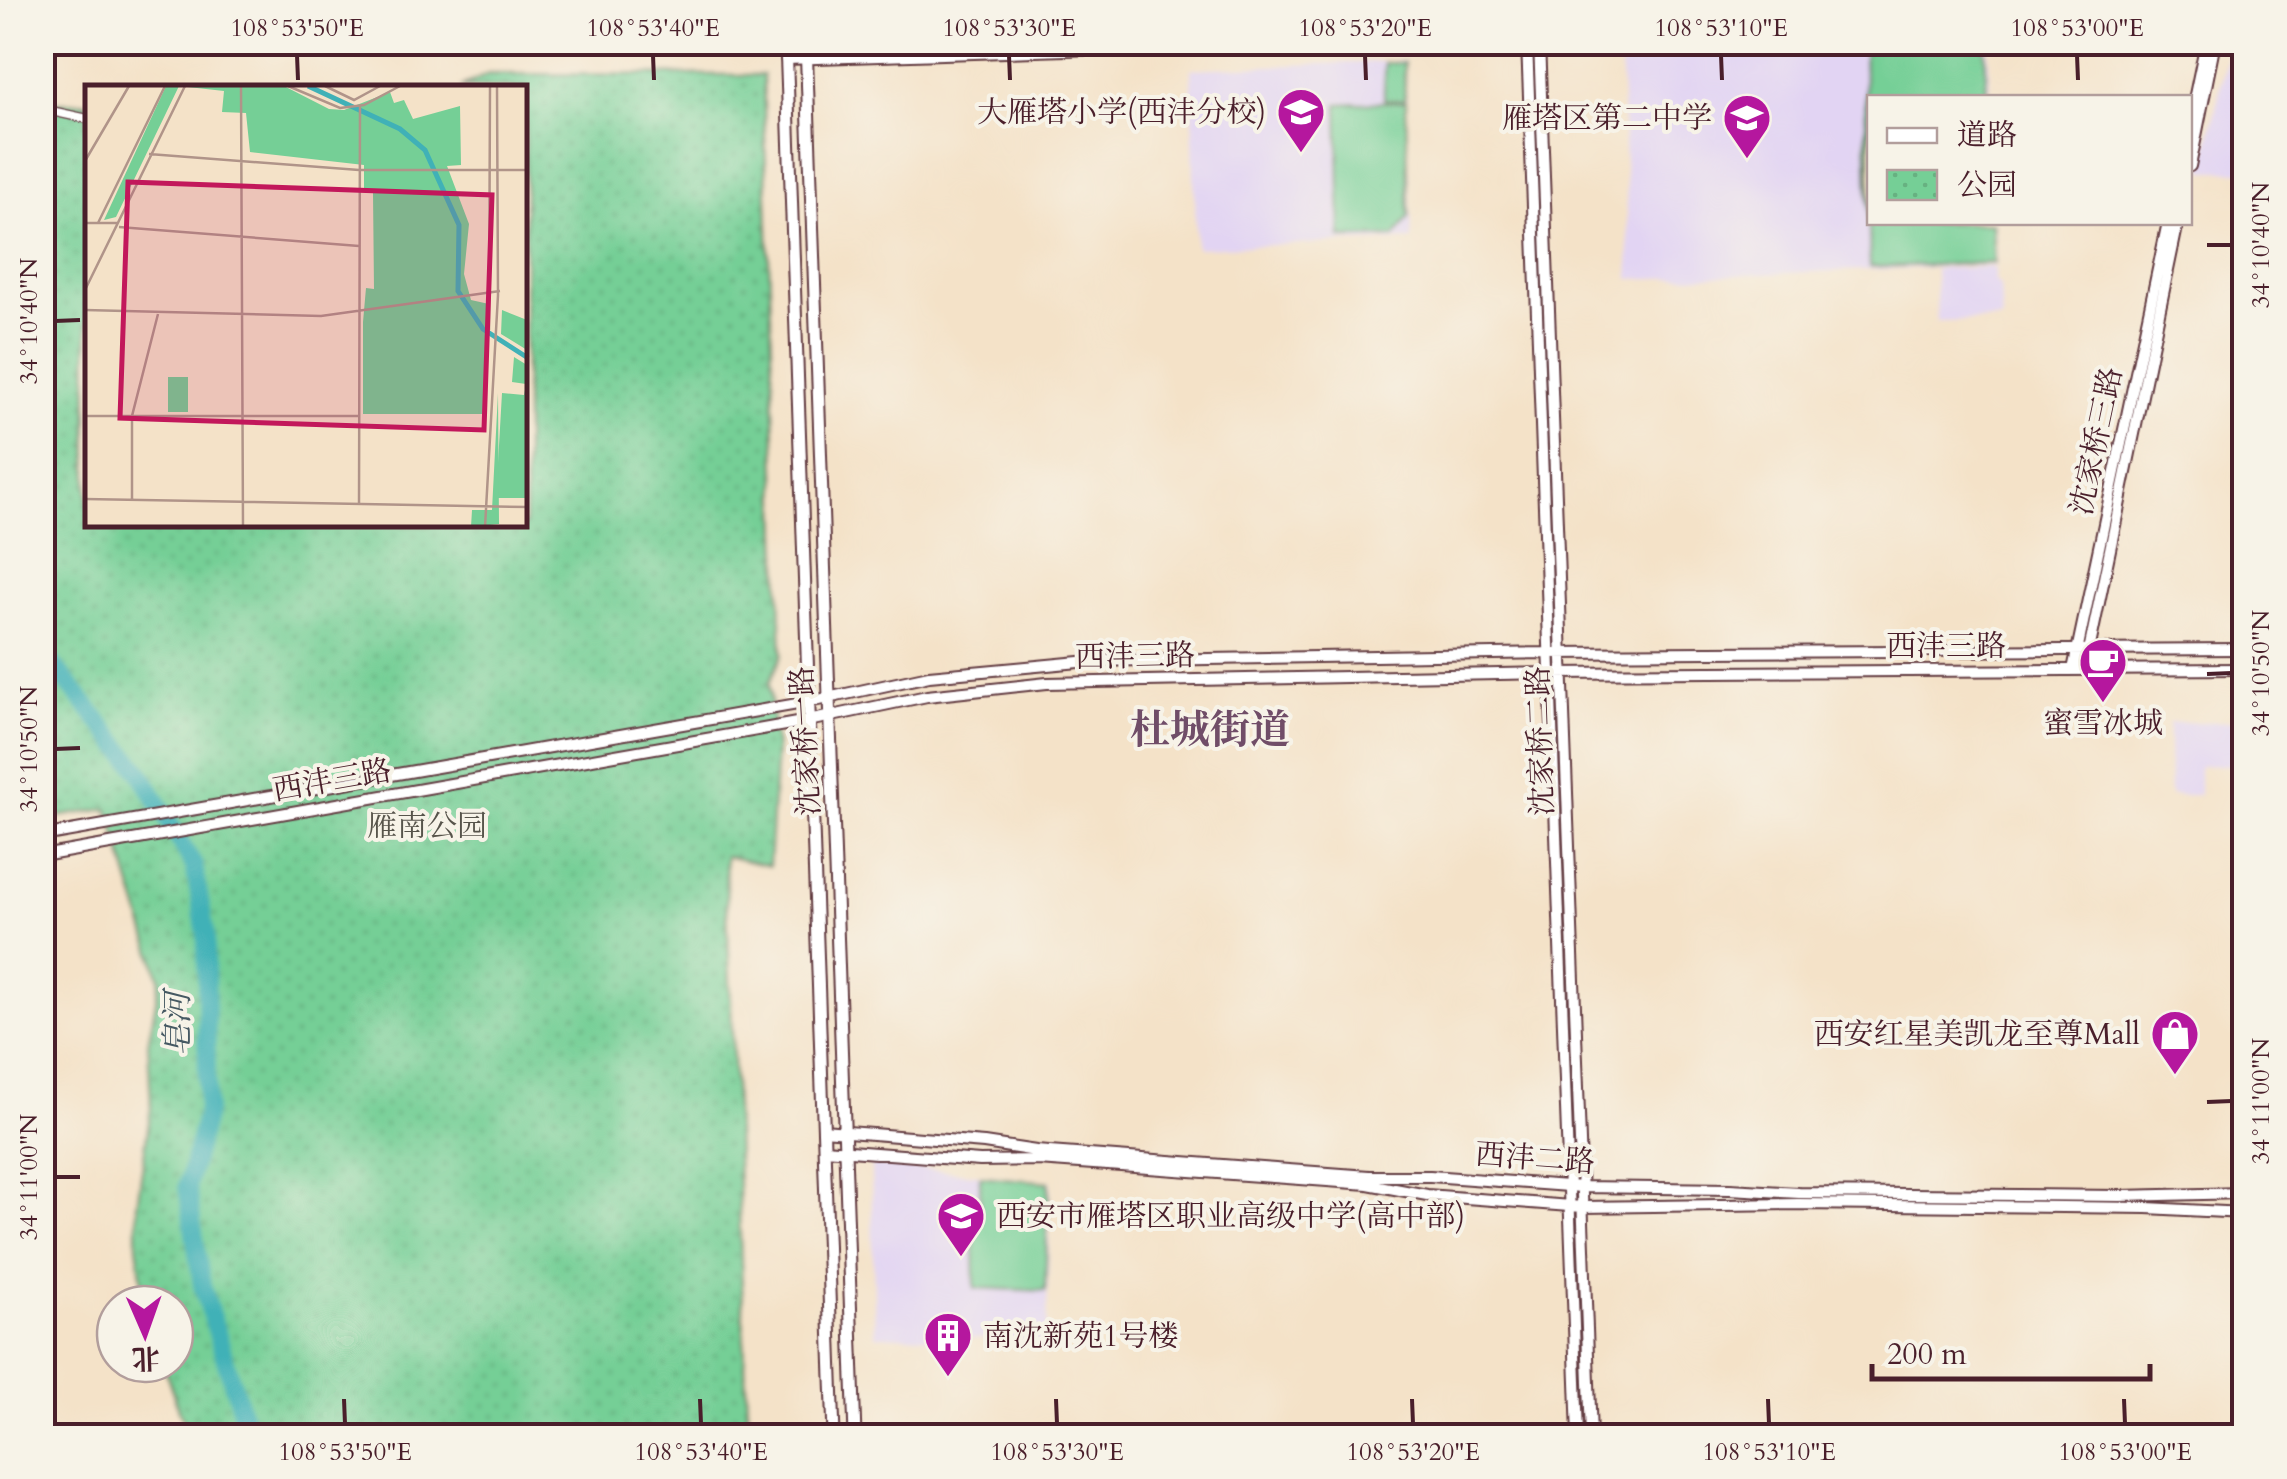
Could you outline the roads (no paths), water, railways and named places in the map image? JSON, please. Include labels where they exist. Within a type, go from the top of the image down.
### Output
[{"type":"main road","name":"沈家桥一路","points":[[786,42],[834,1436]]},
{"type":"main road","name":"沈家桥一路","points":[[806,42],[855,1436]]},
{"type":"street","points":[[786,60],[1311,42]]},
{"type":"street","name":"沈家桥二路","points":[[1527,42],[1578,1436]]},
{"type":"street","name":"沈家桥二路","points":[[1539,42],[1591,1436]]},
{"type":"street","points":[[2192,108],[2206,42]]},
{"type":"street","points":[[2192,156],[2215,42]]},
{"type":"street","points":[[42,109],[85,118]]},
{"type":"street","name":"沈家桥三路","points":[[2079,670],[2167,225]]},
{"type":"street","name":"沈家桥三路","points":[[2083,650],[2177,225]]},
{"type":"street","name":"西沣三路","points":[[42,836],[809,702],[930,676],[1044,664],[1548,653],[2244,650]]},
{"type":"street","name":"西沣三路","points":[[42,856],[808,721],[926,696],[1048,682],[1548,673],[2244,669]]},
{"type":"street","name":"西沣二路","points":[[823,1130],[1036,1151],[1369,1176],[1430,1176],[1582,1187],[1818,1194],[2244,1193]]},
{"type":"street","name":"西沣二路","points":[[824,1148],[1348,1183],[1427,1195],[1583,1208],[1798,1204],[2147,1208],[2244,1213]]},
{"type":"waterway","name":"皂河","points":[[42,651],[140,771],[194,866],[206,934],[207,1109],[187,1186],[202,1285],[249,1436]]},
{"type":"place","name":"大雁塔小学(西沣分校)","points":[[1301,154]]},
{"type":"place","name":"雁塔区第二中学","points":[[1747,160]]},
{"type":"place","name":"蜜雪冰城","points":[[2103,704]]},
{"type":"place","name":"西安红星美凯龙至尊Mall","points":[[2175,1076]]},
{"type":"place","name":"西安市雁塔区职业高级中学(高中部)","points":[[961,1258]]},
{"type":"place","name":"南沈新苑1号楼","points":[[948,1378]]},
{"type":"district","name":"杜城街道","points":[[1210,729]]},
{"type":"park label","name":"雁南公园","points":[[427,826]]}]
